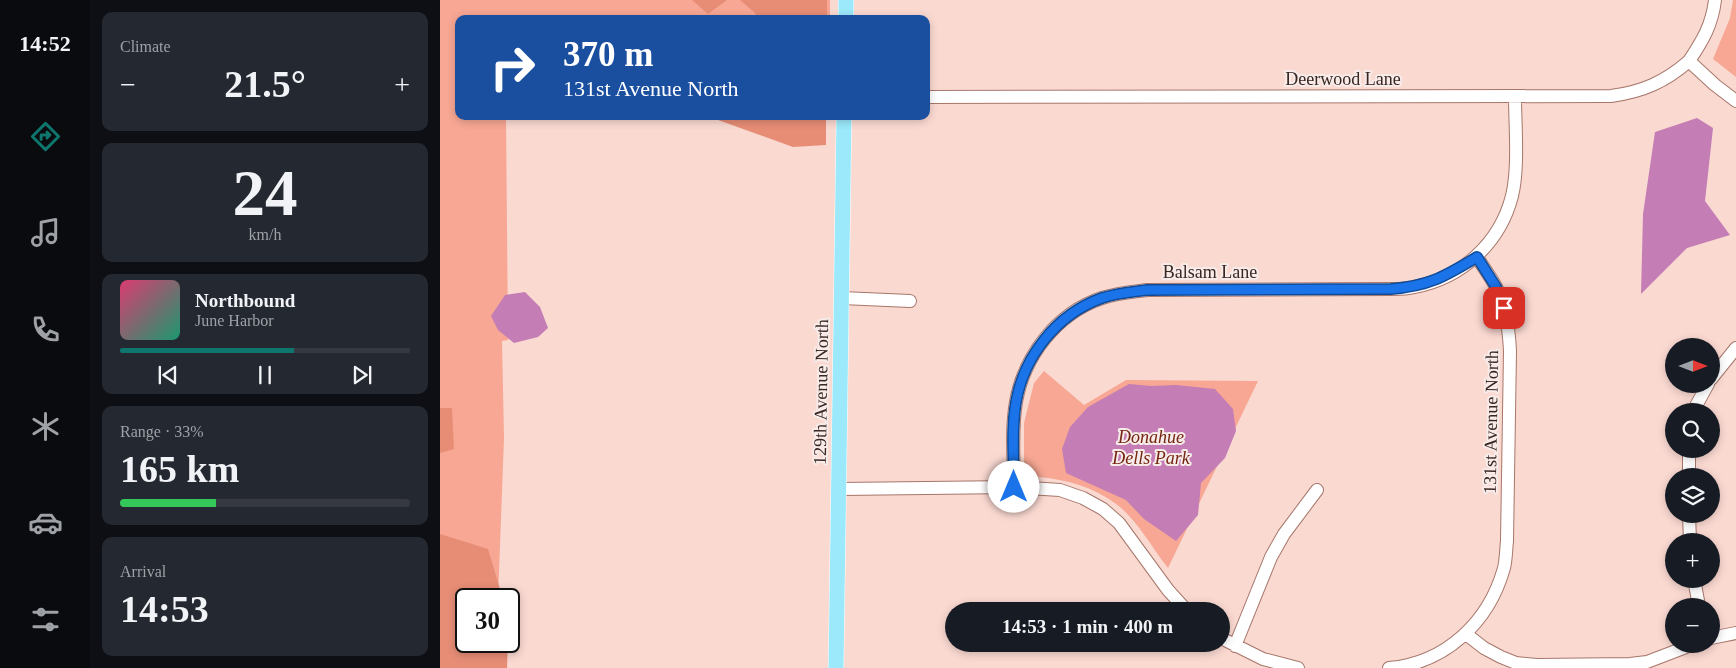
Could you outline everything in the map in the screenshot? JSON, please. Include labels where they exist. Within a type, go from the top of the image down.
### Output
[{"type":"main road","points":[[846,0],[846,15]]},
{"type":"main road","name":"129th Avenue North","points":[[836,668],[844,120]]},
{"type":"street","name":"Deerwood Lane","points":[[930,97],[1611,96],[1628,94],[1645,90],[1659,83],[1689,61],[1704,40],[1713,16],[1715,0]]},
{"type":"street","points":[[1689,61],[1736,101]]},
{"type":"street","points":[[1477,257],[1494,237],[1505,217],[1512,195],[1515,171],[1515,96]]},
{"type":"street","name":"Balsam Lane","points":[[1014,487],[1015,411],[1021,380],[1031,358],[1044,339],[1061,322],[1080,308],[1101,298],[1124,292],[1147,290],[1382,289],[1414,287],[1436,280],[1477,257]]},
{"type":"street","name":"131st Avenue North","points":[[1389,668],[1422,660],[1446,649],[1466,634],[1483,614],[1495,591],[1504,567],[1507,541],[1509,329],[1496,287],[1477,257]]},
{"type":"street","points":[[842,298],[910,301]]},
{"type":"street","points":[[1720,368],[1736,348]]},
{"type":"street","points":[[839,489],[1014,487],[1060,490],[1083,498],[1104,509],[1119,523],[1179,602]]},
{"type":"street","points":[[1235,646],[1271,557],[1284,534],[1317,490]]},
{"type":"street","points":[[1720,636],[1736,633]]},
{"type":"street","points":[[1466,634],[1484,648],[1500,657],[1516,663],[1537,665],[1630,664],[1647,662],[1670,653]]},
{"type":"street","points":[[1230,643],[1263,659],[1298,668]]},
{"type":"green space","points":[[440,0],[830,0],[830,15],[455,15],[455,120],[506,120],[508,340],[502,341],[504,438],[498,588],[455,588],[455,652],[440,668]]},
{"type":"green space","points":[[1733,0],[1736,0],[1736,77],[1713,59],[1730,18]]},
{"type":"green space","name":"Donahue Dells Park","points":[[1044,371],[1084,405],[1126,380],[1258,381],[1168,568],[1133,520],[1110,499],[1076,484],[1026,476],[1024,467],[1024,423],[1034,383]]},
{"type":"shaded area","points":[[692,0],[727,0],[708,14]]},
{"type":"shaded area","points":[[740,0],[827,0],[827,15],[756,15]]},
{"type":"shaded area","points":[[1697,118],[1713,128],[1705,201],[1730,235],[1687,248],[1641,294],[1643,214],[1655,132]]},
{"type":"shaded area","points":[[718,120],[826,120],[826,145],[793,147]]},
{"type":"shaded area","points":[[525,292],[540,307],[548,328],[538,337],[514,343],[498,330],[491,316],[505,295]]},
{"type":"shaded area","name":"Donahue Dells Park","points":[[1129,384],[1151,386],[1176,385],[1215,389],[1233,409],[1236,431],[1225,458],[1201,483],[1198,515],[1176,541],[1144,519],[1126,500],[1066,473],[1062,449],[1070,427],[1088,407]]},
{"type":"shaded area","points":[[440,408],[452,408],[454,449],[440,453]]},
{"type":"shaded area","points":[[440,534],[488,549],[500,588],[455,588],[455,653],[508,653],[507,668],[440,668]]},
{"type":"route","points":[[1014,487],[1016,403],[1021,380],[1031,358],[1044,339],[1061,322],[1080,308],[1101,298],[1124,292],[1147,290],[1391,289],[1414,287],[1436,280],[1477,257],[1496,287],[1504,308]]}]
